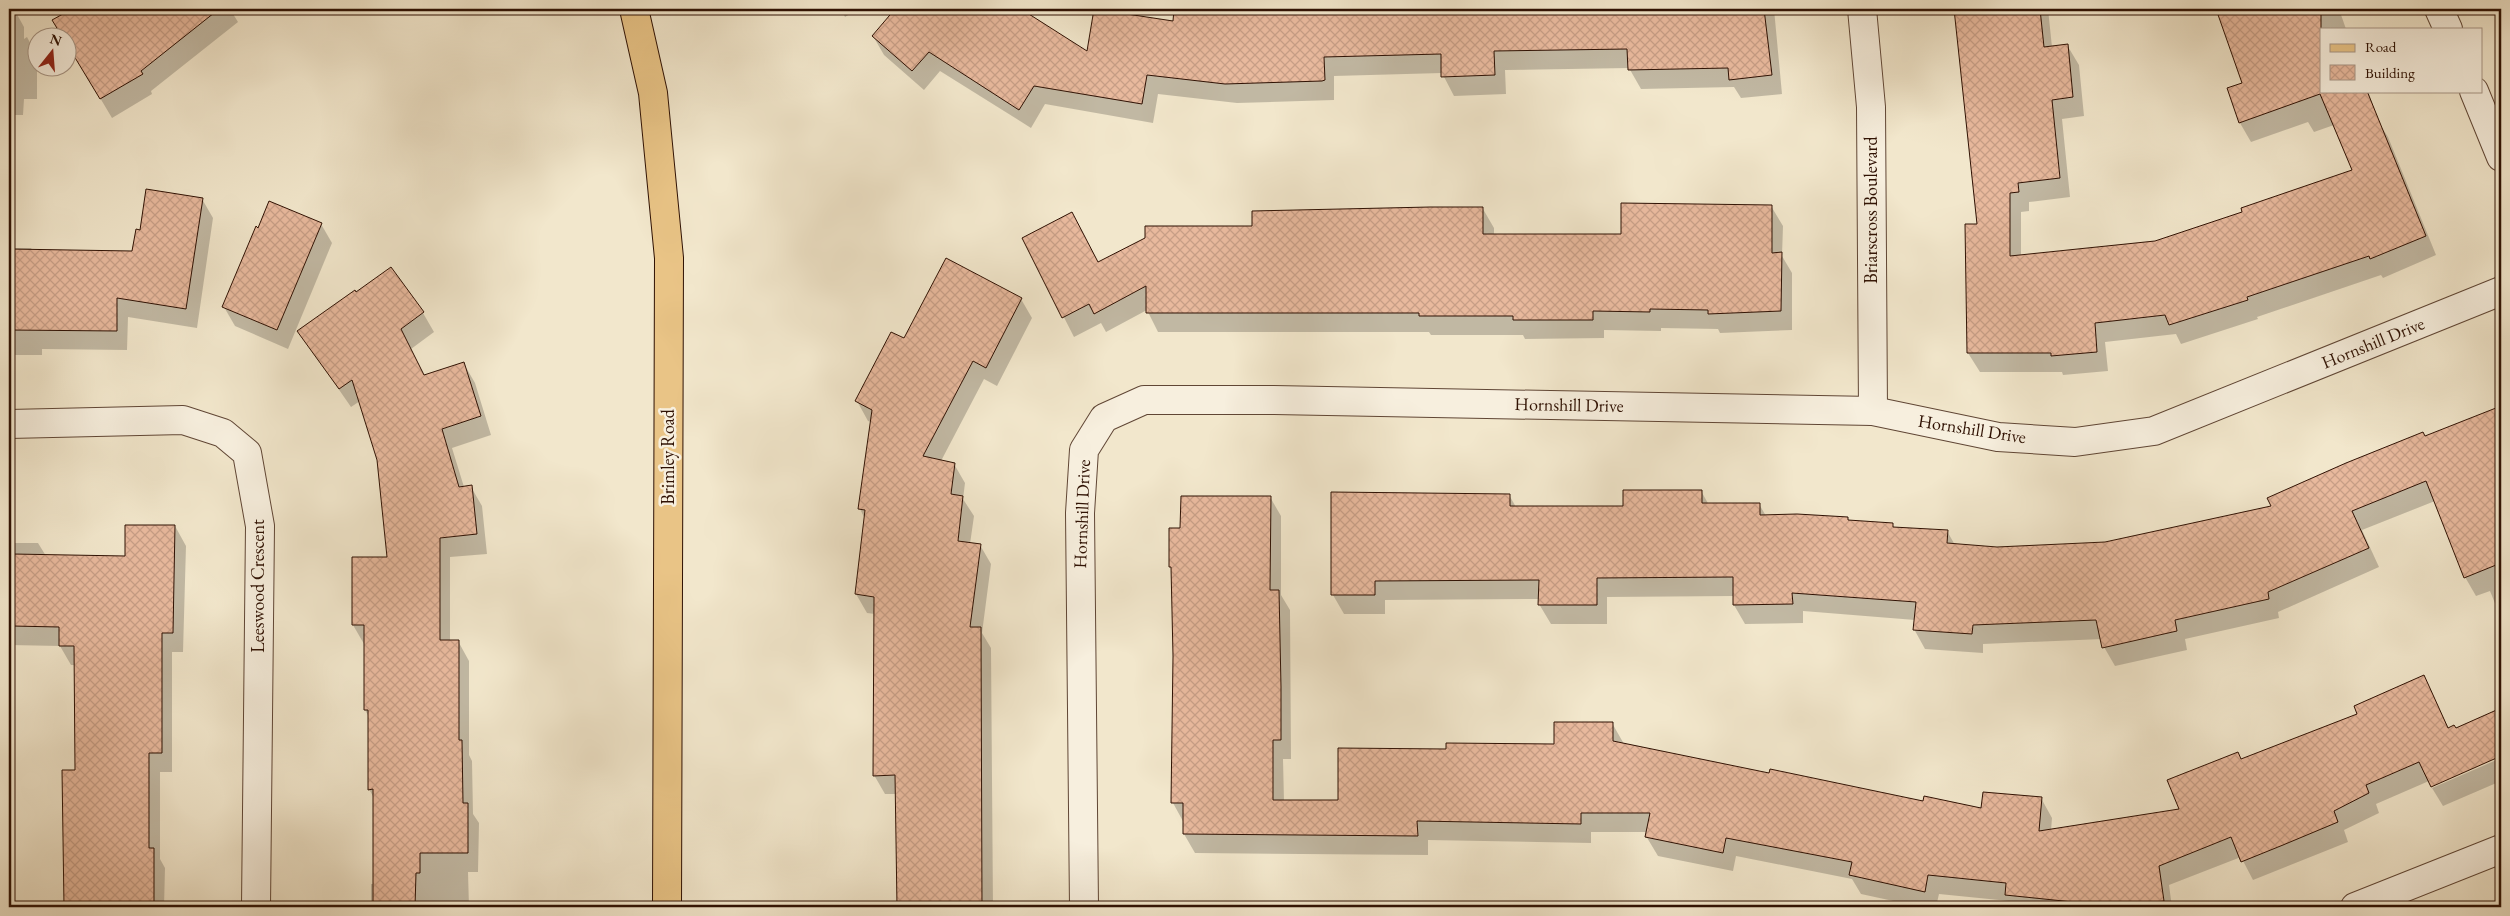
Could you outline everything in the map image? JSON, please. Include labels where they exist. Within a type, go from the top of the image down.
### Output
[{"type":"main road","name":"Brimley Road","points":[[634,9],[653,93],[669,258],[667,907]]},
{"type":"street","name":"Briarscross Boulevard","points":[[1862,9],[1871,107],[1872,411]]},
{"type":"street","points":[[2439,9],[2448,28]]},
{"type":"street","points":[[2474,92],[2501,157]]},
{"type":"street","name":"Hornshill Drive","points":[[1084,907],[1080,513],[1084,450],[1104,418],[1144,400],[1284,400],[1872,411],[1998,437],[2075,442],[2154,431],[2501,291]]},
{"type":"street","name":"Leeswood Crescent","points":[[9,424],[183,420],[223,433],[247,453],[260,526],[256,907]]},
{"type":"street","points":[[2355,907],[2501,849]]},
{"type":"building","points":[[72,9],[219,9],[141,71],[143,74],[100,99],[78,63],[78,28],[57,28],[52,20]]},
{"type":"building","points":[[895,9],[1021,9],[1087,51],[1094,9],[1173,21],[1174,9],[1764,9],[1772,75],[1729,80],[1728,68],[1628,70],[1627,49],[1494,51],[1495,75],[1441,77],[1441,54],[1324,57],[1325,80],[1322,81],[1225,84],[1147,75],[1142,104],[1034,86],[1019,110],[929,52],[912,71],[872,36]]},
{"type":"building","points":[[1954,9],[2040,9],[2044,47],[2068,44],[2073,97],[2052,100],[2060,178],[2018,183],[2019,192],[2010,193],[2010,256],[2155,241],[2242,212],[2241,208],[2352,170],[2320,94],[2239,123],[2227,88],[2242,83],[2216,9],[2321,9],[2320,92],[2367,92],[2426,236],[2370,259],[2369,256],[2247,297],[2248,300],[2169,325],[2165,315],[2095,323],[2097,352],[2051,356],[2051,353],[1967,353],[1965,224],[1977,224]]},
{"type":"building","points":[[146,189],[203,198],[186,309],[117,298],[117,331],[9,330],[9,249],[132,251],[136,229],[140,230]]},
{"type":"building","points":[[269,201],[322,223],[277,330],[222,307],[256,226],[258,228]]},
{"type":"building","points":[[1621,203],[1772,205],[1772,253],[1782,252],[1781,311],[1708,314],[1708,310],[1650,309],[1650,312],[1593,311],[1593,320],[1513,320],[1513,316],[1419,316],[1419,313],[1146,313],[1146,286],[1094,314],[1089,304],[1062,318],[1022,238],[1072,212],[1098,262],[1145,238],[1145,226],[1252,226],[1252,211],[1430,207],[1483,207],[1483,234],[1621,234]]},
{"type":"building","points":[[946,258],[1022,298],[986,368],[973,361],[923,456],[955,463],[951,494],[963,496],[958,541],[981,544],[970,627],[981,627],[982,907],[897,907],[895,775],[873,776],[874,597],[855,594],[865,510],[858,509],[872,410],[855,401],[891,332],[904,338]]},
{"type":"building","points":[[391,267],[424,312],[401,329],[424,375],[464,362],[481,416],[442,429],[459,487],[472,485],[477,534],[440,538],[440,640],[459,640],[459,740],[462,740],[463,803],[468,803],[468,853],[420,853],[420,873],[416,873],[415,907],[373,907],[373,789],[368,790],[368,710],[364,710],[364,625],[352,625],[352,557],[387,557],[377,460],[352,380],[339,389],[297,331]]},
{"type":"building","points":[[2501,406],[2501,563],[2464,578],[2426,481],[2352,511],[2369,548],[2268,592],[2269,599],[2175,620],[2177,631],[2102,648],[2096,620],[1973,625],[1972,634],[1913,630],[1916,602],[1792,593],[1793,604],[1733,605],[1733,577],[1597,578],[1597,605],[1538,605],[1539,580],[1375,581],[1375,595],[1331,595],[1331,492],[1510,494],[1510,506],[1623,506],[1623,490],[1702,490],[1702,503],[1760,503],[1760,515],[1797,514],[1848,517],[1848,520],[1893,523],[1893,527],[1948,530],[1947,543],[1997,547],[2105,542],[2271,506],[2267,498],[2346,463],[2423,432],[2425,436]]},
{"type":"building","points":[[1181,496],[1271,496],[1270,590],[1279,590],[1281,687],[1281,740],[1273,740],[1273,800],[1338,800],[1338,748],[1446,749],[1446,743],[1554,744],[1554,722],[1613,722],[1613,741],[1769,773],[1770,769],[1923,801],[1924,796],[1981,808],[1983,792],[2042,797],[2039,831],[2179,809],[2167,780],[2238,752],[2241,759],[2357,714],[2354,706],[2424,675],[2448,728],[2454,725],[2456,728],[2501,708],[2501,756],[2431,787],[2419,762],[2366,785],[2369,793],[2334,811],[2338,822],[2241,862],[2231,837],[2159,866],[2164,901],[2121,907],[2083,907],[2083,903],[2005,895],[2006,883],[1928,875],[1925,892],[1849,875],[1852,862],[1726,838],[1723,853],[1645,837],[1650,813],[1581,813],[1581,824],[1417,821],[1418,836],[1183,834],[1183,803],[1171,803],[1173,656],[1171,567],[1169,567],[1169,528],[1180,528]]},
{"type":"building","points":[[125,525],[175,525],[173,633],[162,633],[162,753],[149,753],[149,848],[154,848],[154,907],[64,907],[62,770],[75,770],[74,646],[59,646],[59,627],[12,626],[13,554],[125,556]]}]
